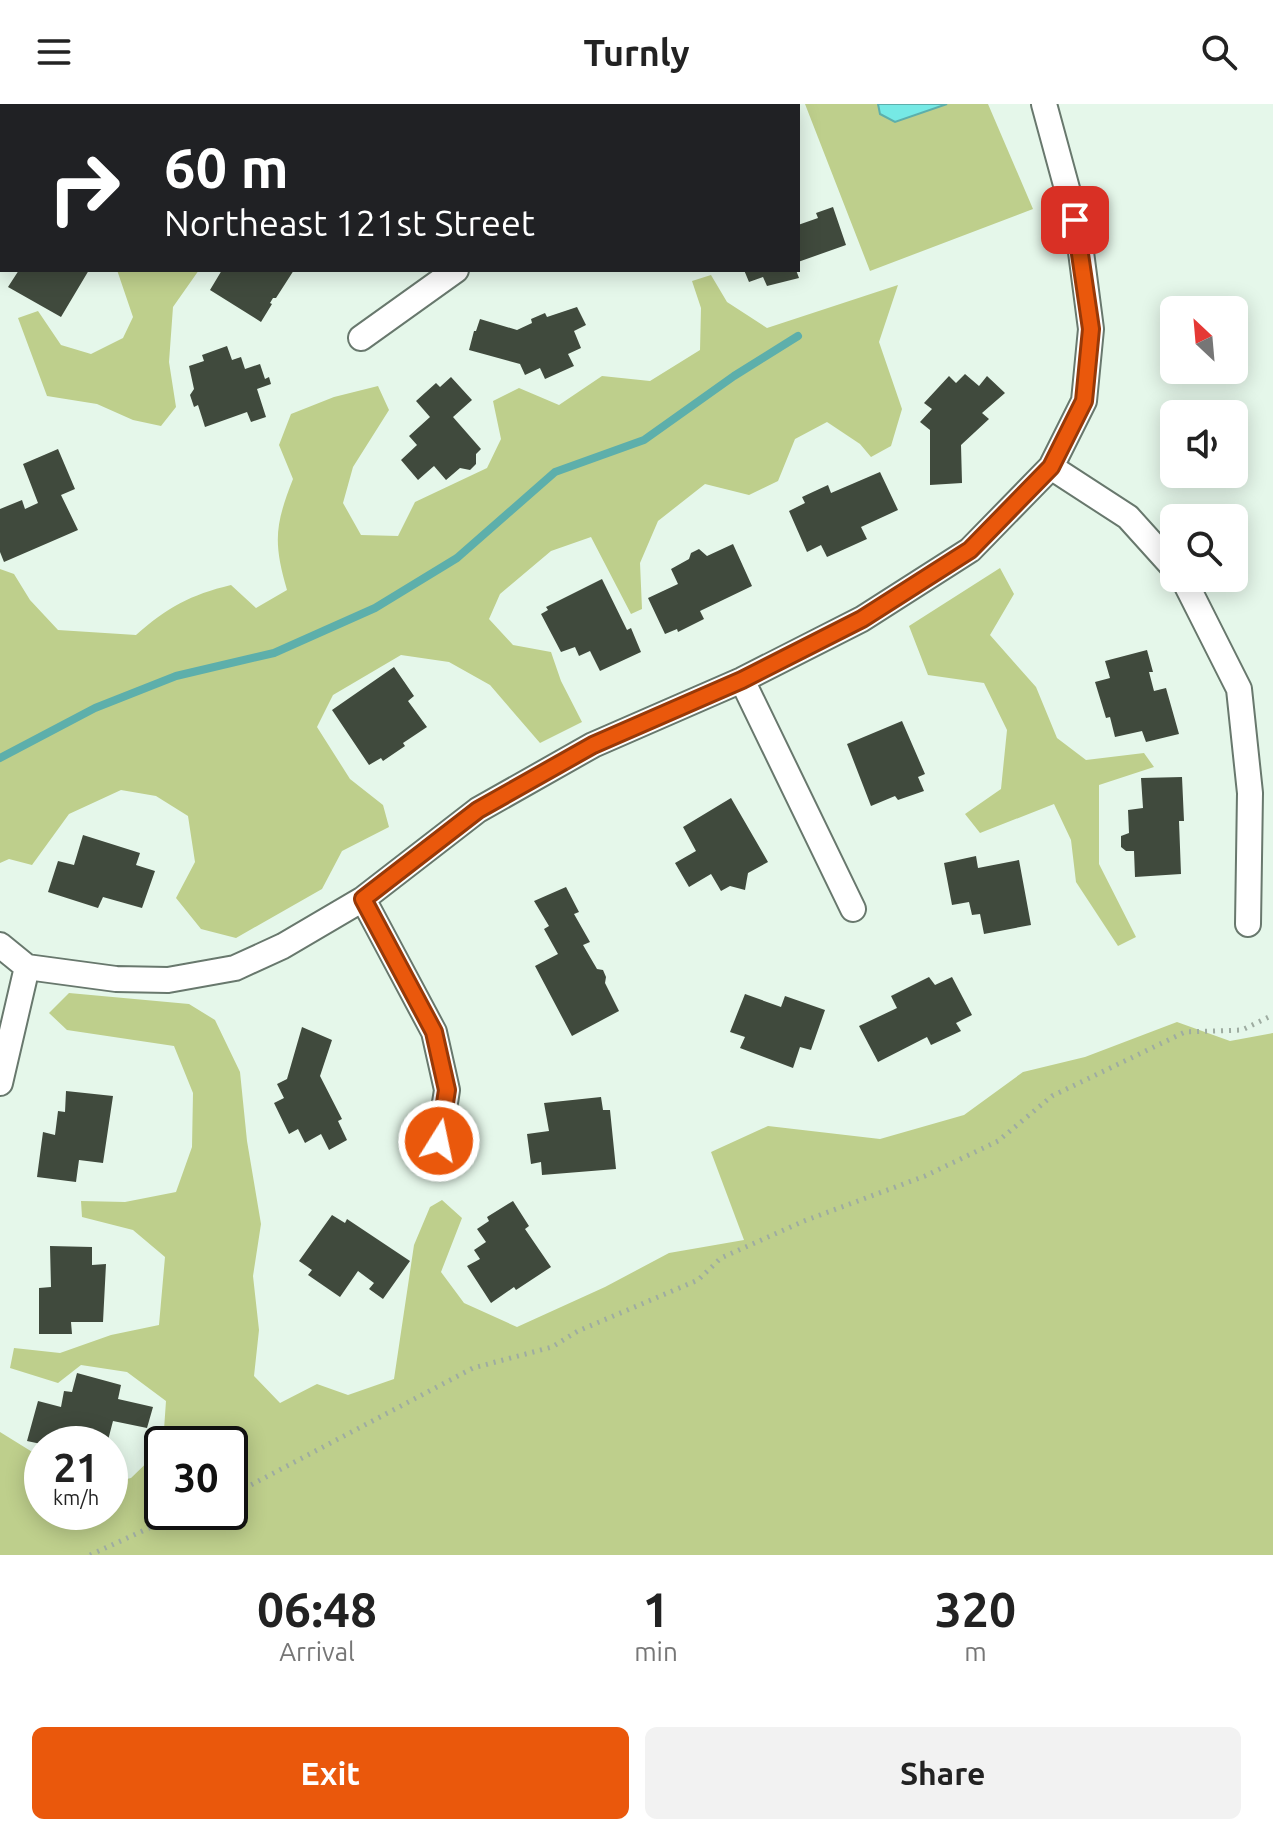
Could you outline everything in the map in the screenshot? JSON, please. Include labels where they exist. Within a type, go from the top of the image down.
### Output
[{"type":"street","points":[[0,945],[27,967],[116,979],[168,980],[235,968],[283,946],[363,899],[478,810],[593,745],[742,680],[862,619],[970,550],[1051,467],[1084,401],[1091,329],[1078,229],[1044,104]]},
{"type":"street","points":[[361,338],[453,272]]},
{"type":"street","points":[[1051,467],[1128,517],[1160,552]]},
{"type":"street","points":[[1190,592],[1239,689],[1250,793],[1248,924]]},
{"type":"street","points":[[742,680],[853,909]]},
{"type":"street","points":[[363,899],[434,1032],[447,1090],[439,1141]]},
{"type":"street","points":[[0,1083],[27,967]]},
{"type":"path","points":[[248,1487],[473,1368],[552,1347],[578,1331],[698,1280],[721,1258],[804,1221],[925,1176],[998,1141],[1052,1096],[1185,1032],[1242,1030],[1273,1015]]},
{"type":"path","points":[[90,1555],[145,1530]]},
{"type":"green space","points":[[805,104],[988,104],[1033,209],[870,271]]},
{"type":"green space","points":[[118,272],[198,272],[173,307],[169,362],[176,407],[161,426],[133,420],[97,404],[47,396],[18,318],[38,311],[61,345],[91,354],[123,338],[133,317]]},
{"type":"green space","points":[[711,275],[727,302],[767,328],[898,285],[879,342],[902,409],[891,446],[871,457],[860,444],[827,422],[795,439],[778,481],[749,495],[705,484],[658,521],[640,563],[642,609],[631,614],[591,537],[551,551],[500,594],[489,619],[513,645],[551,652],[561,681],[582,722],[540,743],[490,685],[449,662],[401,655],[333,695],[317,727],[350,779],[383,805],[389,827],[342,851],[322,889],[236,938],[201,929],[176,898],[195,862],[188,816],[156,796],[121,790],[69,814],[32,865],[9,859],[0,863],[0,569],[14,574],[30,600],[58,630],[136,635],[180,603],[231,585],[256,608],[287,590],[278,534],[282,509],[293,479],[279,445],[291,414],[334,397],[378,386],[389,410],[353,467],[343,503],[361,535],[398,536],[415,502],[487,468],[501,439],[493,401],[519,388],[559,405],[602,376],[650,381],[700,350],[701,308],[692,281]]},
{"type":"green space","points":[[1000,568],[1014,594],[990,635],[1036,687],[1057,738],[1086,760],[1144,753],[1154,767],[1099,785],[1099,864],[1136,937],[1118,946],[1076,882],[1071,840],[1054,804],[980,833],[965,814],[1001,789],[1007,730],[984,683],[928,675],[909,626]]},
{"type":"green space","points":[[69,993],[189,1004],[215,1020],[240,1072],[247,1141],[261,1224],[253,1276],[259,1330],[254,1376],[280,1403],[317,1384],[348,1395],[394,1379],[414,1245],[430,1207],[442,1200],[462,1218],[441,1272],[464,1303],[517,1327],[605,1287],[669,1253],[744,1240],[711,1152],[768,1126],[880,1139],[964,1115],[1023,1072],[1085,1057],[1177,1022],[1230,1041],[1273,1033],[1273,1555],[0,1555],[0,1432],[24,1447],[24,1530],[128,1530],[128,1479],[144,1465],[144,1530],[248,1530],[248,1426],[164,1426],[166,1401],[127,1372],[81,1365],[58,1383],[10,1368],[14,1348],[60,1353],[111,1335],[159,1325],[165,1257],[133,1230],[82,1217],[81,1201],[125,1202],[176,1192],[192,1147],[193,1093],[174,1046],[67,1030],[49,1013]]},
{"type":"water","points":[[878,104],[947,104],[895,122],[880,114]]},
{"type":"building","points":[[833,207],[846,245],[800,261],[800,224],[818,218],[816,213]]},
{"type":"building","points":[[18,272],[88,272],[61,317],[8,287]]},
{"type":"building","points":[[221,272],[293,272],[273,298],[261,322],[210,290]]},
{"type":"building","points":[[745,272],[797,272],[799,278],[767,286],[763,277],[749,282]]},
{"type":"building","points":[[577,307],[586,325],[574,331],[581,348],[568,354],[574,366],[545,379],[540,368],[525,375],[520,364],[469,350],[480,319],[517,330],[545,313],[547,317]]},
{"type":"building","points":[[227,346],[232,360],[241,357],[245,369],[260,364],[265,379],[269,377],[271,384],[257,389],[266,417],[251,422],[247,412],[205,427],[198,405],[194,407],[190,395],[194,389],[189,366],[204,361],[202,355]]},
{"type":"building","points":[[965,374],[979,386],[987,376],[1005,393],[982,413],[989,419],[961,445],[962,483],[930,485],[930,430],[920,422],[932,409],[924,403],[949,376],[956,383]]},
{"type":"building","points":[[451,377],[472,400],[453,417],[481,449],[476,454],[476,464],[470,470],[460,468],[446,480],[434,466],[418,480],[401,460],[417,445],[409,436],[430,417],[416,401],[436,383],[440,387]]},
{"type":"building","points":[[58,449],[75,489],[61,495],[78,530],[4,562],[0,552],[0,509],[22,500],[25,509],[38,503],[23,464]]},
{"type":"building","points":[[880,472],[898,510],[861,527],[867,539],[827,557],[821,545],[807,552],[789,511],[805,503],[802,497],[828,485],[831,493]]},
{"type":"building","points":[[733,544],[752,586],[700,611],[704,619],[678,632],[677,629],[665,634],[648,598],[678,584],[671,569],[689,559],[691,553],[699,549],[707,556]]},
{"type":"building","points":[[602,579],[627,630],[631,628],[641,652],[600,671],[590,651],[579,656],[575,647],[561,652],[541,614],[548,610],[546,607]]},
{"type":"building","points":[[1147,650],[1154,691],[1166,688],[1179,734],[1146,742],[1142,731],[1115,737],[1095,682],[1110,678],[1105,661]]},
{"type":"building","points":[[394,667],[414,696],[408,701],[427,727],[383,761],[381,758],[369,765],[332,710]]},
{"type":"building","points":[[902,721],[925,774],[918,777],[924,791],[898,800],[895,796],[871,806],[847,744]]},
{"type":"building","points":[[1182,777],[1184,821],[1179,821],[1181,874],[1135,877],[1134,851],[1121,847],[1121,836],[1129,833],[1128,810],[1143,808],[1141,778]]},
{"type":"building","points":[[731,798],[768,862],[748,873],[745,890],[730,886],[721,891],[711,874],[689,887],[675,863],[696,851],[683,827]]},
{"type":"building","points":[[83,835],[140,853],[136,865],[155,871],[142,908],[103,897],[98,908],[48,892],[58,861],[74,865]]},
{"type":"building","points":[[976,856],[978,868],[1019,860],[1031,925],[984,934],[980,914],[972,915],[969,902],[952,905],[944,863]]},
{"type":"building","points":[[566,887],[579,912],[574,914],[590,942],[583,945],[597,969],[603,970],[605,983],[619,1011],[572,1036],[535,966],[558,954],[544,929],[549,926],[534,901]]},
{"type":"building","points":[[929,977],[935,985],[952,977],[972,1015],[956,1023],[961,1031],[931,1045],[927,1037],[878,1062],[859,1026],[897,1008],[891,996]]},
{"type":"building","points":[[745,994],[781,1007],[785,996],[825,1010],[811,1050],[800,1047],[793,1068],[740,1048],[745,1037],[730,1032]]},
{"type":"building","points":[[302,1027],[332,1040],[320,1076],[342,1119],[338,1121],[347,1140],[329,1150],[321,1134],[305,1143],[298,1129],[289,1134],[274,1103],[284,1098],[277,1084],[287,1079]]},
{"type":"building","points":[[66,1091],[113,1096],[103,1163],[79,1160],[76,1182],[37,1177],[43,1132],[55,1135],[58,1111],[65,1112]]},
{"type":"building","points":[[601,1097],[603,1110],[610,1110],[616,1169],[542,1175],[541,1162],[531,1164],[527,1134],[549,1131],[544,1103]]},
{"type":"building","points":[[513,1201],[529,1226],[525,1229],[551,1267],[491,1303],[467,1266],[480,1259],[474,1250],[486,1242],[477,1229],[489,1221],[487,1217]]},
{"type":"building","points":[[332,1215],[345,1223],[347,1219],[410,1261],[383,1299],[369,1289],[374,1283],[358,1271],[340,1297],[308,1275],[312,1270],[299,1261]]},
{"type":"building","points":[[50,1246],[92,1247],[92,1265],[106,1264],[103,1322],[71,1322],[72,1334],[39,1334],[39,1288],[51,1287]]},
{"type":"building","points":[[77,1373],[121,1385],[118,1399],[153,1407],[148,1426],[113,1421],[112,1426],[31,1426],[38,1401],[61,1407],[64,1391],[72,1392]]},
{"type":"waterway","points":[[0,758],[95,708],[176,676],[274,653],[375,608],[457,558],[555,472],[644,440],[734,376],[798,336]]},
{"type":"route","points":[[439,1141],[447,1090],[434,1032],[363,899],[478,810],[593,745],[742,680],[862,619],[970,550],[1051,467],[1084,401],[1091,329],[1075,220]]}]
